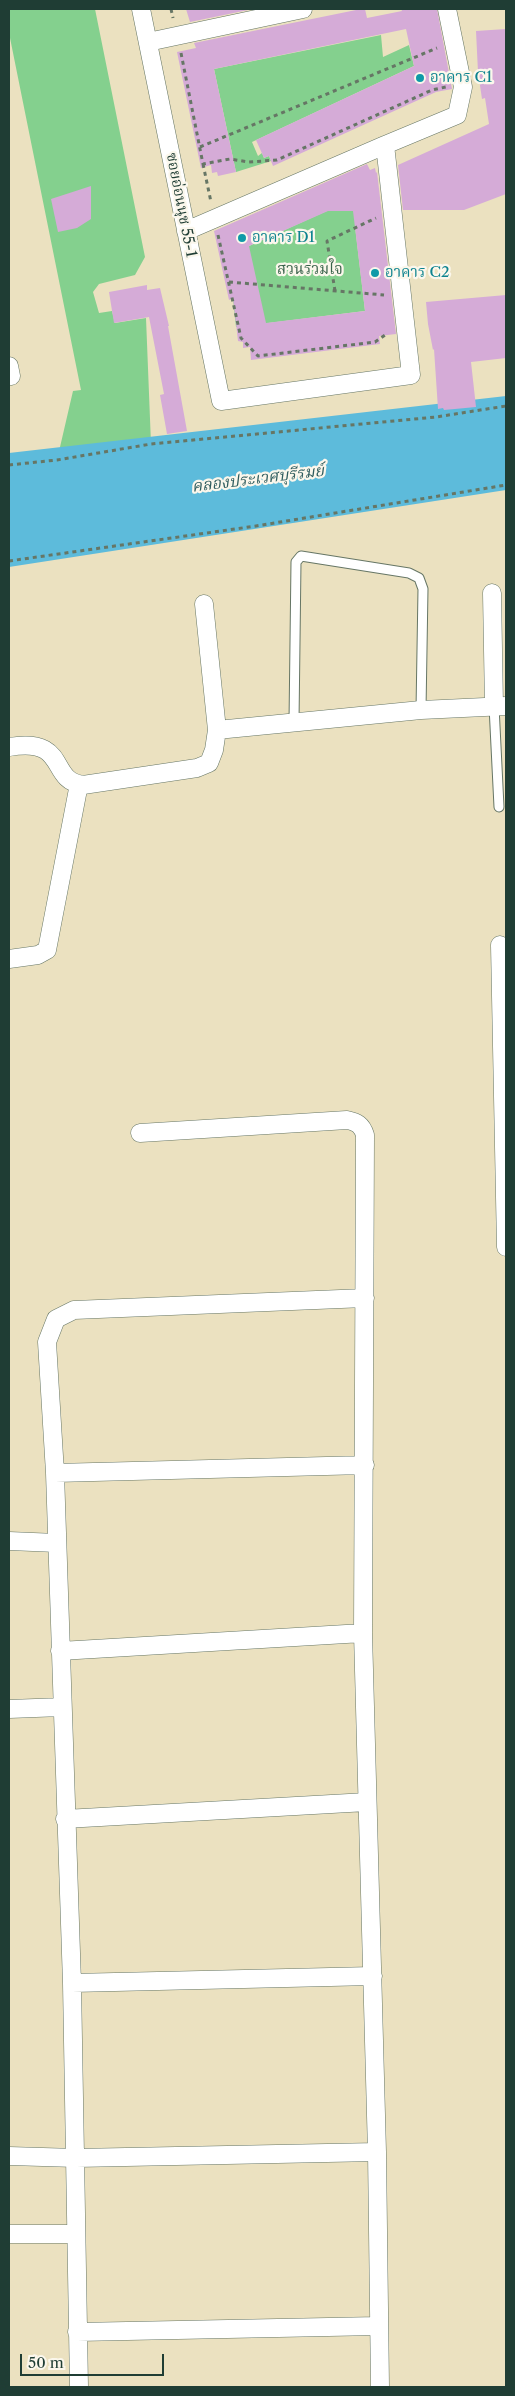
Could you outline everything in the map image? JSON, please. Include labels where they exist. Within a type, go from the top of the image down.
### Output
[{"type":"street","name":"ซอยอ่อนนุช 55-1","points":[[141,9],[221,401],[412,375],[385,145]]},
{"type":"street","points":[[148,42],[303,9]]},
{"type":"street","points":[[186,230],[457,115],[463,87],[447,9]]},
{"type":"street","points":[[217,730],[421,710],[500,706],[492,593]]},
{"type":"street","points":[[9,747],[35,745],[41,747],[52,754],[72,782],[79,784],[197,768],[209,763],[214,750],[217,730],[204,604]]},
{"type":"street","points":[[9,959],[38,955],[47,950],[79,784]]},
{"type":"street","points":[[500,945],[506,1248]]},
{"type":"street","points":[[140,1133],[347,1120],[356,1122],[362,1127],[365,1135],[363,1633],[378,2152],[380,2387]]},
{"type":"street","points":[[79,2387],[72,1983],[65,1819],[55,1473],[47,1342],[56,1319],[74,1310],[365,1298]]},
{"type":"street","points":[[55,1473],[365,1465]]},
{"type":"street","points":[[9,1541],[57,1543]]},
{"type":"street","points":[[60,1651],[363,1633]]},
{"type":"street","points":[[9,1710],[62,1707]]},
{"type":"street","points":[[65,1819],[367,1802]]},
{"type":"street","points":[[72,1983],[373,1976]]},
{"type":"street","points":[[9,2156],[76,2158],[378,2152]]},
{"type":"street","points":[[9,2234],[76,2234]]},
{"type":"street","points":[[77,2332],[378,2326]]},
{"type":"lane","points":[[294,722],[296,562],[301,556],[410,573],[418,578],[423,589],[421,710]]},
{"type":"lane","points":[[499,807],[500,706]]},
{"type":"path","points":[[171,9],[241,338],[258,356],[375,342],[393,329]]},
{"type":"path","points":[[200,147],[441,46],[442,54]]},
{"type":"path","points":[[203,164],[230,159],[249,162],[277,160],[432,90],[448,86],[447,78]]},
{"type":"path","points":[[335,291],[327,241],[382,216]]},
{"type":"path","points":[[229,282],[389,296]]},
{"type":"path","points":[[9,465],[56,460],[151,444],[436,417],[506,406]]},
{"type":"path","points":[[9,561],[256,526],[506,484]]},
{"type":"green space","points":[[9,9],[95,9],[145,257],[135,275],[99,284],[93,292],[99,313],[112,311],[115,323],[146,318],[151,444],[57,460],[73,391],[81,390],[9,33]]},
{"type":"green space","points":[[381,35],[383,57],[409,45],[414,66],[252,142],[258,156],[262,153],[264,158],[269,156],[271,161],[236,172],[214,69]]},
{"type":"green space","name":"สวนร่วมใจ","points":[[371,191],[355,226],[365,311],[236,327],[233,298],[238,296],[249,246]]},
{"type":"water","name":"คลองประเวศบุรีรมย์","points":[[506,396],[506,490],[9,567],[9,453]]},
{"type":"building","points":[[186,9],[253,9],[190,22]]},
{"type":"building","points":[[365,9],[367,18],[402,11],[401,9],[437,9],[452,89],[436,92],[273,166],[269,156],[264,158],[256,140],[414,66],[406,29],[214,69],[236,172],[218,176],[217,172],[212,173],[211,165],[201,168],[177,52],[196,48],[194,43]]},
{"type":"building","points":[[506,29],[506,194],[464,210],[403,210],[398,165],[489,124],[485,98],[482,99],[478,72],[476,31]]},
{"type":"building","points":[[367,164],[370,170],[375,168],[396,334],[379,336],[380,344],[251,360],[250,347],[243,348],[243,342],[238,341],[233,298],[229,300],[214,231]],"holes":[[[328,211],[353,211],[365,311],[266,323],[249,246]]]},
{"type":"building","points":[[91,186],[91,219],[77,228],[58,232],[51,199]]},
{"type":"building","points":[[147,285],[147,290],[160,288],[169,326],[187,431],[167,434],[160,395],[164,394],[149,317],[114,323],[109,292]]},
{"type":"building","points":[[506,295],[506,358],[471,362],[476,407],[438,409],[434,349],[428,324],[426,302]]},
{"type":"place","name":"อาคาร C1","points":[[420,78]]},
{"type":"place","name":"อาคาร D1","points":[[242,238]]},
{"type":"place","name":"อาคาร C2","points":[[375,273]]}]
